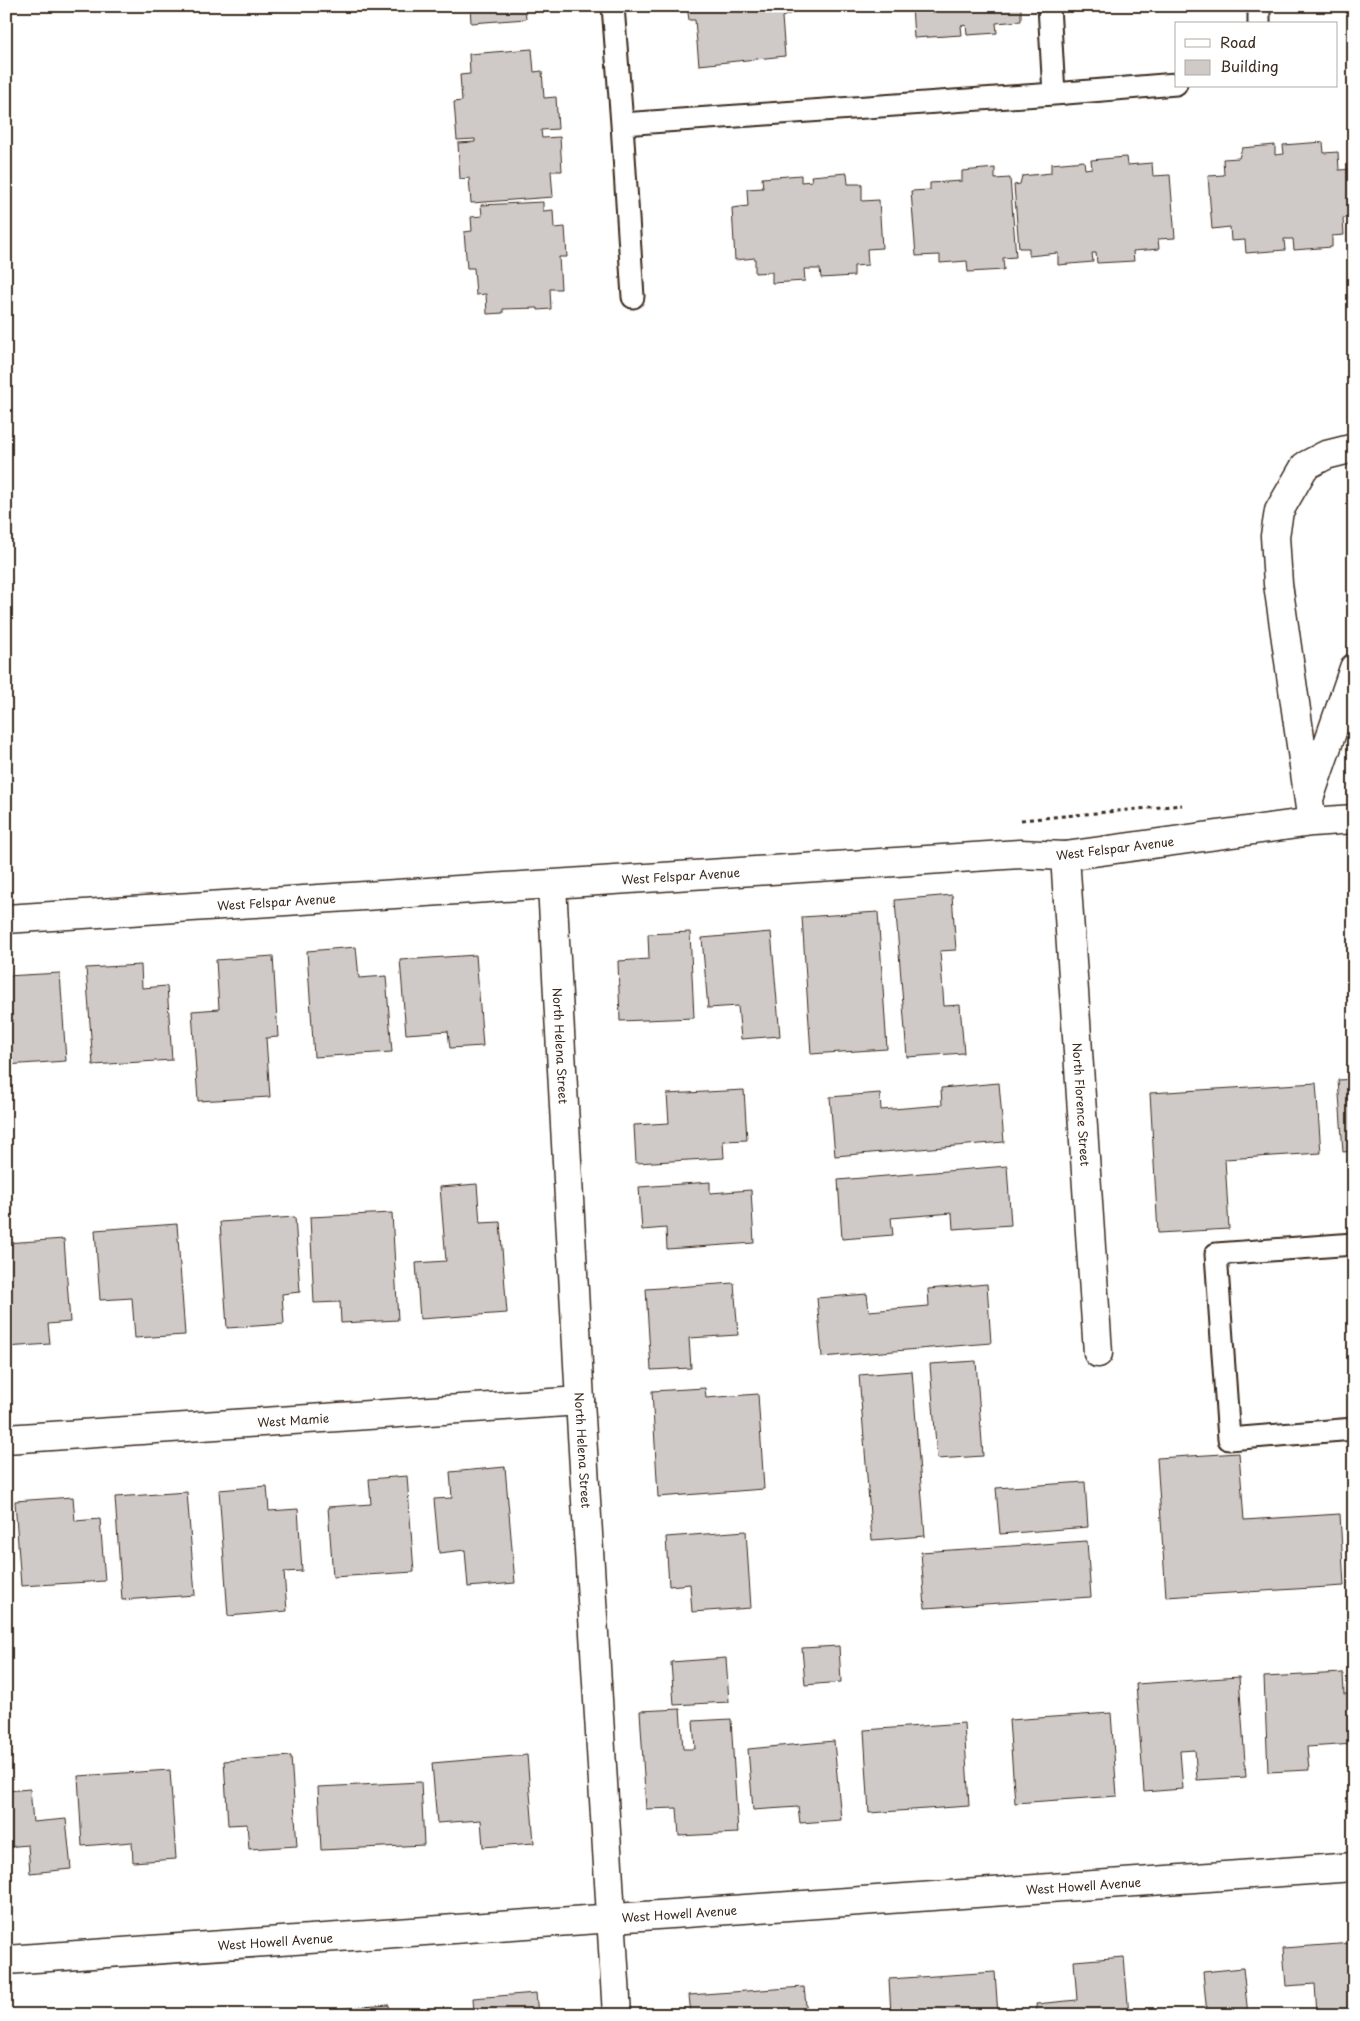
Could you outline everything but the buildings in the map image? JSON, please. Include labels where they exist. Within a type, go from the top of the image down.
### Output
[{"type":"street","points":[[1310,811],[1278,584],[1275,536],[1279,511],[1305,466],[1326,454],[1354,448]]},
{"type":"street","points":[[1310,811],[1354,668]]},
{"type":"street","name":"West Felspar Avenue","points":[[6,919],[1020,854],[1065,856],[1310,811],[1354,819]]},
{"type":"street","name":"North Florence Street","points":[[1065,856],[1098,1353]]},
{"type":"street","name":"North Helena Street","points":[[552,885],[580,1400],[617,2015]]},
{"type":"street","name":"West Mamie","points":[[6,1439],[580,1400]]},
{"type":"street","name":"West Howell Avenue","points":[[6,1960],[1354,1868]]},
{"type":"lane","points":[[613,6],[633,298]]},
{"type":"lane","points":[[1049,6],[1054,94]]},
{"type":"lane","points":[[1259,6],[1259,22]]},
{"type":"lane","points":[[622,124],[1175,84]]},
{"type":"lane","points":[[1354,1244],[1216,1254],[1229,1439],[1354,1429]]}]
